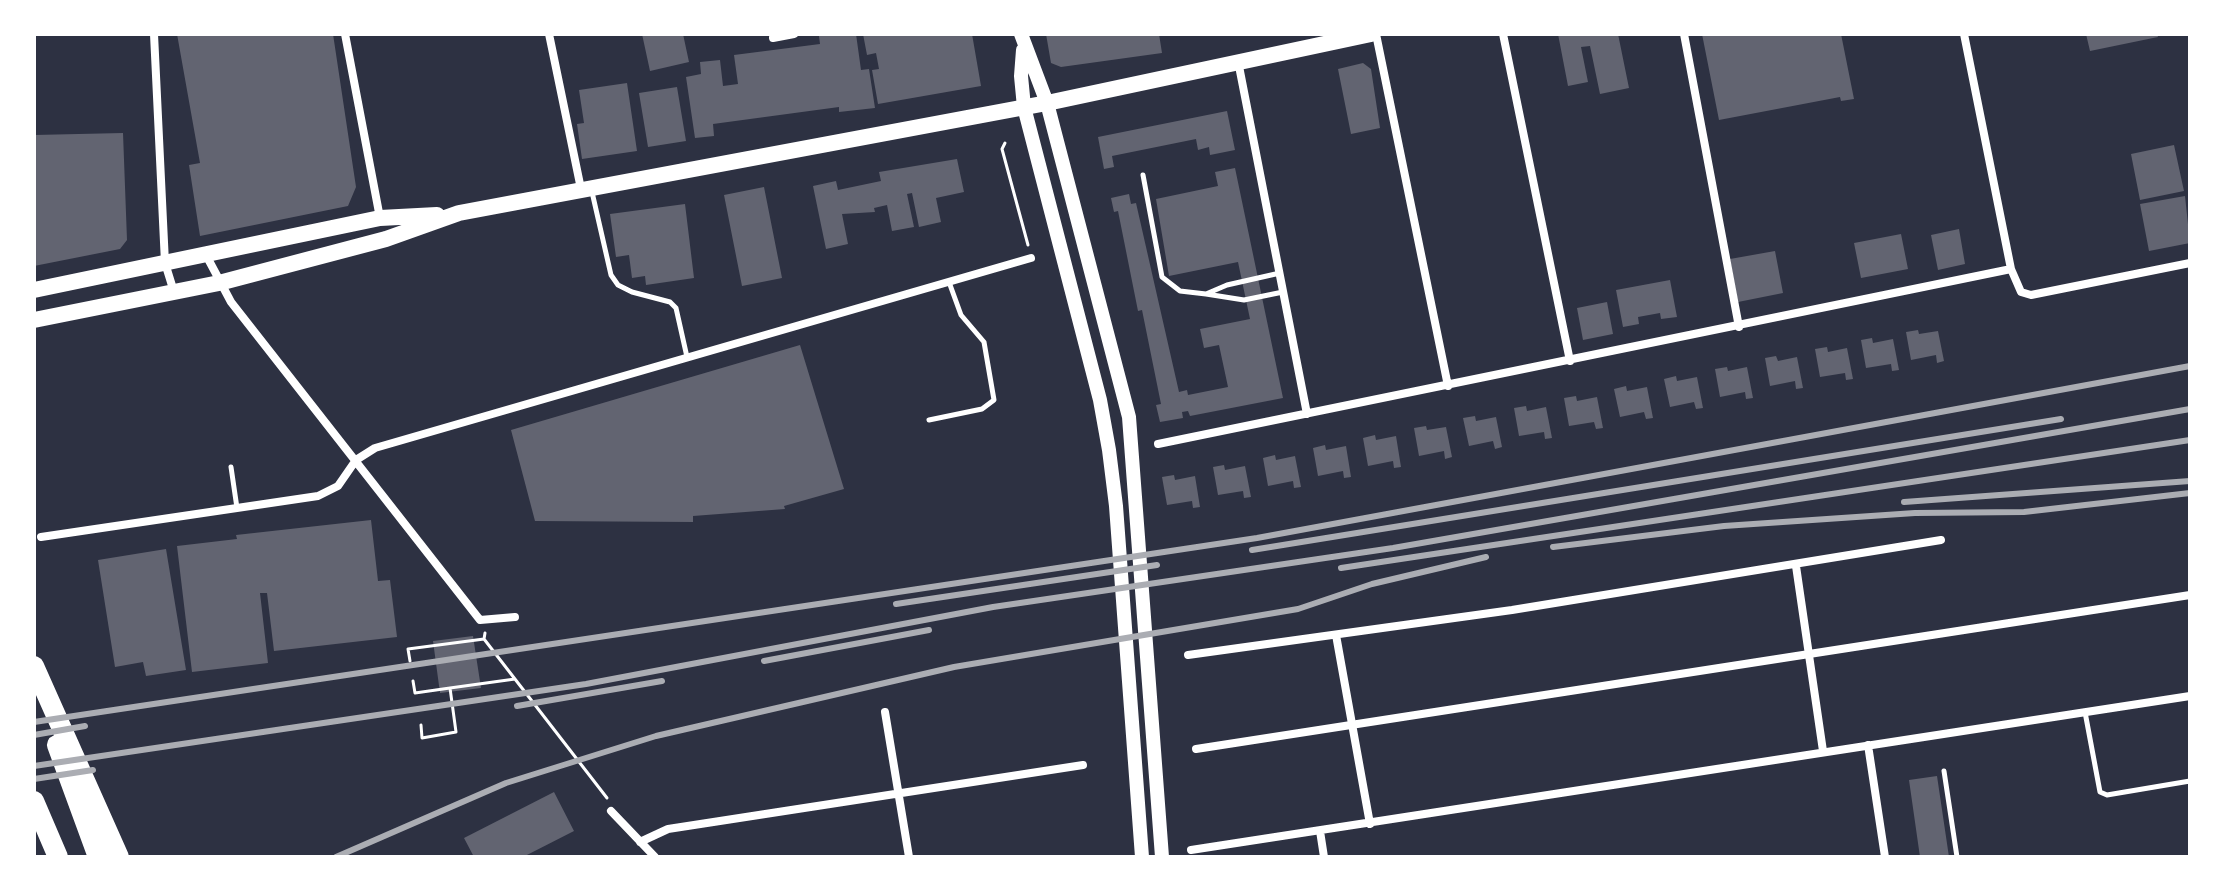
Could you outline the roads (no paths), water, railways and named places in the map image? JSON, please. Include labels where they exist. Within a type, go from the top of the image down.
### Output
[{"type":"highway","points":[[34,667],[65,772],[98,857]]},
{"type":"highway","points":[[34,667],[119,857]]},
{"type":"highway","points":[[34,801],[58,857]]},
{"type":"main road","points":[[34,290],[380,218],[459,213],[1047,103],[1238,61],[1318,39],[1374,34]]},
{"type":"main road","points":[[1022,40],[1047,103],[1129,417],[1162,857]]},
{"type":"main road","points":[[1022,40],[1024,107],[1100,400],[1109,450],[1116,506],[1142,857]]},
{"type":"main road","points":[[34,320],[219,283],[386,239],[459,213]]},
{"type":"street","points":[[154,34],[165,263],[174,292]]},
{"type":"street","points":[[345,34],[380,218]]},
{"type":"street","points":[[549,34],[586,188]]},
{"type":"street","points":[[773,38],[794,34]]},
{"type":"street","points":[[1374,34],[1448,386]]},
{"type":"street","points":[[1503,34],[1570,361]]},
{"type":"street","points":[[1684,34],[1739,327]]},
{"type":"street","points":[[1964,34],[2017,288],[2031,295],[2190,263]]},
{"type":"street","points":[[1238,61],[1307,414]]},
{"type":"street","points":[[206,254],[219,283],[480,620],[515,617]]},
{"type":"street","points":[[38,535],[318,496],[338,486],[356,460],[375,448],[1031,258]]},
{"type":"street","points":[[1158,444],[2011,269]]},
{"type":"street","points":[[1188,655],[1796,566],[1941,540]]},
{"type":"street","points":[[1796,566],[1823,751]]},
{"type":"street","points":[[1196,749],[2190,595]]},
{"type":"street","points":[[1336,635],[1370,824]]},
{"type":"street","points":[[1191,850],[2190,696]]},
{"type":"street","points":[[885,712],[909,857]]},
{"type":"street","points":[[1868,745],[1885,857]]},
{"type":"street","points":[[640,842],[668,829],[1083,765]]},
{"type":"street","points":[[611,811],[655,857]]},
{"type":"street","points":[[1320,831],[1324,857]]},
{"type":"lane","points":[[1143,175],[1162,277],[1180,291],[1244,300],[1284,292]]},
{"type":"lane","points":[[586,188],[611,275],[618,285],[670,302],[676,308],[687,357]]},
{"type":"lane","points":[[1206,294],[1227,285],[1280,273]]},
{"type":"lane","points":[[929,420],[982,409],[994,400],[984,342],[961,315],[949,281]]},
{"type":"lane","points":[[231,467],[237,508]]},
{"type":"lane","points":[[2085,712],[2100,792],[2107,795],[2190,781]]},
{"type":"lane","points":[[1944,771],[1957,857]]},
{"type":"railway","points":[[34,722],[1257,538],[2190,366]]},
{"type":"railway","points":[[34,766],[586,684],[993,607],[1393,548],[2190,409]]},
{"type":"railway","points":[[1252,550],[2061,419]]},
{"type":"railway","points":[[1341,568],[2190,440]]},
{"type":"railway","points":[[1904,502],[2190,481]]},
{"type":"railway","points":[[1553,547],[1724,526],[1915,513],[2024,512],[2190,493]]},
{"type":"railway","points":[[336,857],[506,783],[656,736],[954,667],[1298,609],[1372,584],[1486,557]]},
{"type":"railway","points":[[896,604],[1157,565]]},
{"type":"railway","points":[[764,661],[929,630]]},
{"type":"railway","points":[[517,706],[662,681]]},
{"type":"railway","points":[[34,735],[85,726]]},
{"type":"railway","points":[[34,779],[93,770]]}]
